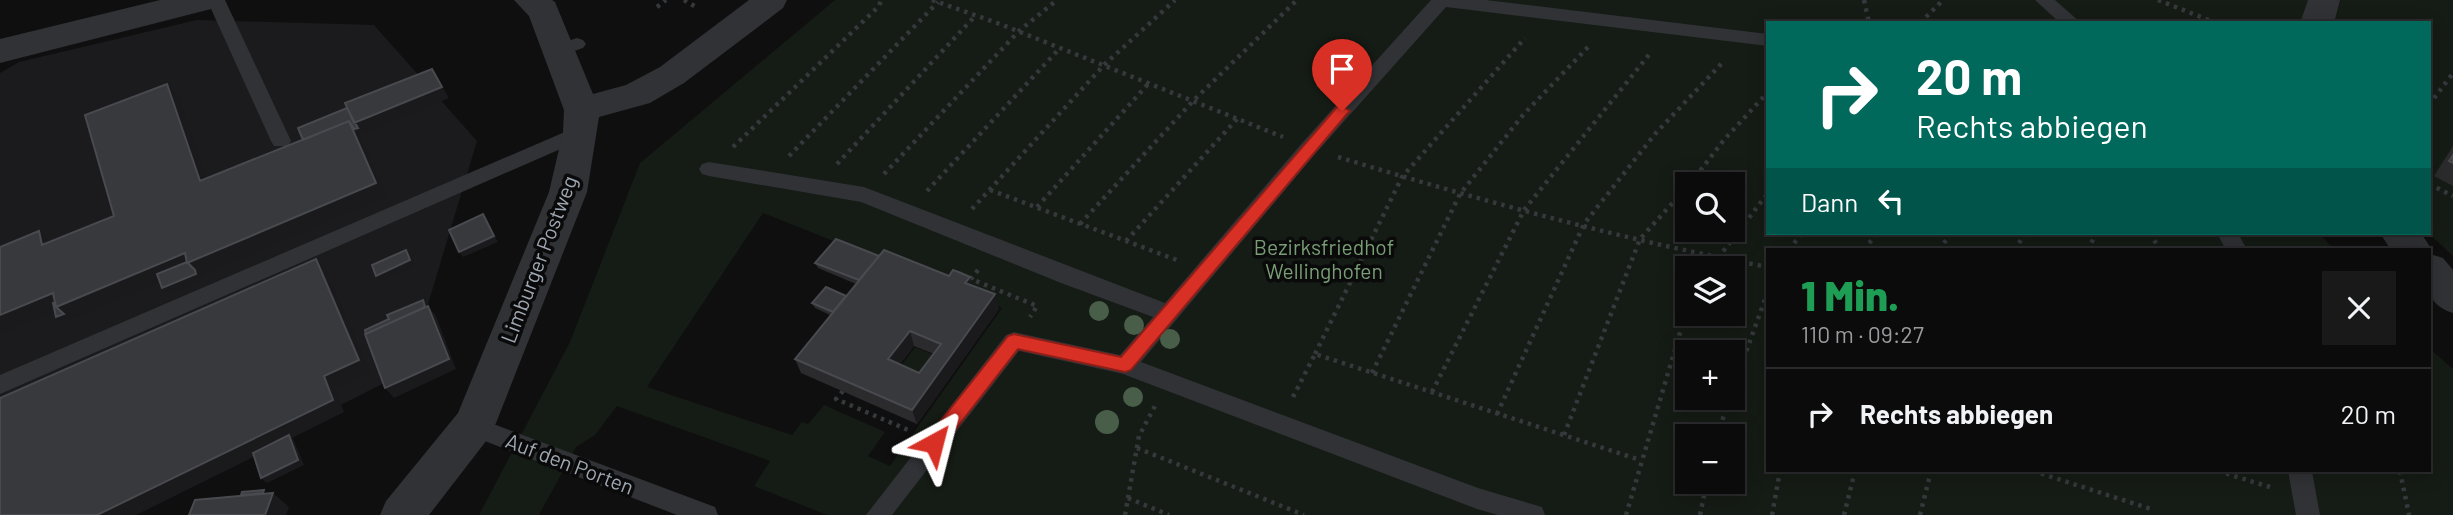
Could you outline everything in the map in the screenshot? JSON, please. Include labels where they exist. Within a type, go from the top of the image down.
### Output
[{"type":"street","points":[[0,51],[203,0]]},
{"type":"street","points":[[530,0],[543,10],[568,47],[581,121],[672,75],[771,0]]},
{"type":"street","points":[[2318,21],[2324,0]]},
{"type":"street","name":"Limburger Postweg","points":[[402,515],[472,426],[568,192],[581,121]]},
{"type":"street","points":[[2431,271],[2453,297]]},
{"type":"lane","points":[[216,0],[281,141]]},
{"type":"lane","points":[[1125,365],[1309,148],[1441,0],[1766,40]]},
{"type":"lane","points":[[2044,0],[2070,21]]},
{"type":"lane","points":[[0,385],[581,121]]},
{"type":"lane","points":[[709,169],[864,195],[1168,313]]},
{"type":"lane","points":[[878,515],[1014,341],[1125,365],[1477,498],[1533,515]]},
{"type":"lane","name":"Auf den Porten","points":[[472,426],[706,515]]},
{"type":"lane","points":[[2300,472],[2306,507]]},
{"type":"path","points":[[657,7],[666,0]]},
{"type":"path","points":[[684,0],[696,7]]},
{"type":"path","points":[[709,169],[879,6],[881,0]]},
{"type":"path","points":[[932,0],[1019,31],[1309,148],[1460,194],[1709,256]]},
{"type":"path","points":[[947,5],[954,0]]},
{"type":"path","points":[[864,195],[1019,31],[1057,0]]},
{"type":"path","points":[[953,230],[1104,65],[1175,0]]},
{"type":"path","points":[[1080,224],[1193,101],[1297,0]]},
{"type":"path","points":[[1864,0],[1869,21]]},
{"type":"path","points":[[1922,21],[1943,0]]},
{"type":"path","points":[[2158,0],[2211,21]]},
{"type":"path","points":[[766,179],[938,2]]},
{"type":"path","points":[[1281,423],[1402,177],[1547,14]]},
{"type":"path","points":[[815,187],[976,15]]},
{"type":"path","points":[[1372,373],[1460,194],[1523,115],[1611,22]]},
{"type":"path","points":[[1432,392],[1524,210],[1669,30]]},
{"type":"path","points":[[1497,414],[1584,224],[1655,134],[1745,38]]},
{"type":"path","points":[[907,212],[1060,48]]},
{"type":"path","points":[[2431,102],[2453,72]]},
{"type":"path","points":[[1037,207],[1149,83]]},
{"type":"path","points":[[1699,172],[1766,94]]},
{"type":"path","points":[[1126,241],[1237,119]]},
{"type":"path","points":[[2431,185],[2453,196]]},
{"type":"path","points":[[990,190],[1205,270]]},
{"type":"path","points":[[1720,256],[1766,195]]},
{"type":"path","points":[[1564,435],[1640,239],[1675,200]]},
{"type":"path","points":[[965,288],[995,248]]},
{"type":"path","points":[[1745,263],[1766,267]]},
{"type":"path","points":[[971,279],[1037,306],[1014,341]]},
{"type":"path","points":[[1745,355],[1766,297]]},
{"type":"path","points":[[1626,515],[1640,460],[1682,326]]},
{"type":"path","points":[[1315,354],[1640,460]]},
{"type":"path","points":[[1125,515],[1139,436],[1168,381]]},
{"type":"path","points":[[842,391],[836,398],[934,443]]},
{"type":"path","points":[[902,427],[908,420]]},
{"type":"path","points":[[1136,448],[1304,515]]},
{"type":"path","points":[[1772,515],[1780,472]]},
{"type":"path","points":[[1844,515],[1855,472]]},
{"type":"path","points":[[1920,515],[1931,472]]},
{"type":"path","points":[[2036,472],[2151,509]]},
{"type":"path","points":[[2220,472],[2306,507]]},
{"type":"path","points":[[2400,472],[2409,515]]},
{"type":"path","points":[[1700,515],[1704,494]]},
{"type":"path","points":[[1128,498],[1169,515]]},
{"type":"shaded area","points":[[197,20],[374,25],[477,141],[408,371],[123,515],[0,515],[0,73],[19,62]]},
{"type":"green space","name":"Bezirksfriedhof Wellinghofen","points":[[835,0],[2453,0],[2453,256],[2430,235],[2431,21],[1766,21],[1766,235],[2321,235],[2332,248],[1766,248],[1766,472],[2431,472],[2431,350],[2453,369],[2453,515],[827,515],[754,486],[770,461],[617,406],[595,435],[576,447],[539,515],[479,515],[570,342],[640,163]],"holes":[[[763,213],[1002,308],[890,466],[868,456],[885,432],[824,405],[808,424],[802,422],[792,435],[647,387]]]},
{"type":"green space","points":[[915,347],[943,359],[924,385],[896,373]]},
{"type":"building","points":[[432,69],[442,87],[354,123],[345,103]]},
{"type":"building","points":[[167,84],[200,181],[349,121],[376,183],[187,263],[185,253],[56,307],[53,293],[0,315],[0,247],[39,231],[42,245],[114,216],[85,115]]},
{"type":"building","points":[[347,108],[358,128],[354,129],[349,121],[303,140],[298,128]]},
{"type":"building","points":[[483,214],[494,236],[459,252],[449,230]]},
{"type":"building","points":[[836,239],[879,256],[859,280],[815,263]]},
{"type":"building","points":[[406,250],[410,260],[376,276],[372,265]]},
{"type":"building","points":[[884,250],[949,276],[953,270],[961,273],[970,277],[965,283],[995,294],[912,410],[795,359]],"holes":[[[910,331],[941,344],[919,373],[888,359]]]},
{"type":"building","points":[[316,259],[359,360],[324,376],[333,400],[97,515],[0,515],[0,398]]},
{"type":"building","points":[[187,262],[196,274],[162,288],[157,274]]},
{"type":"building","points":[[826,287],[846,296],[833,312],[812,303]]},
{"type":"building","points":[[423,300],[425,307],[366,334],[365,330],[389,319],[387,315]]},
{"type":"building","points":[[55,303],[64,314],[56,317]]},
{"type":"building","points":[[428,306],[449,359],[385,388],[365,334]]},
{"type":"building","points":[[289,435],[298,460],[261,478],[253,453]]},
{"type":"building","points":[[264,490],[263,493],[241,495],[242,492]]},
{"type":"building","points":[[273,493],[265,515],[189,515],[195,500]]},
{"type":"route","points":[[934,443],[1014,341],[1125,365],[1342,111]]}]
